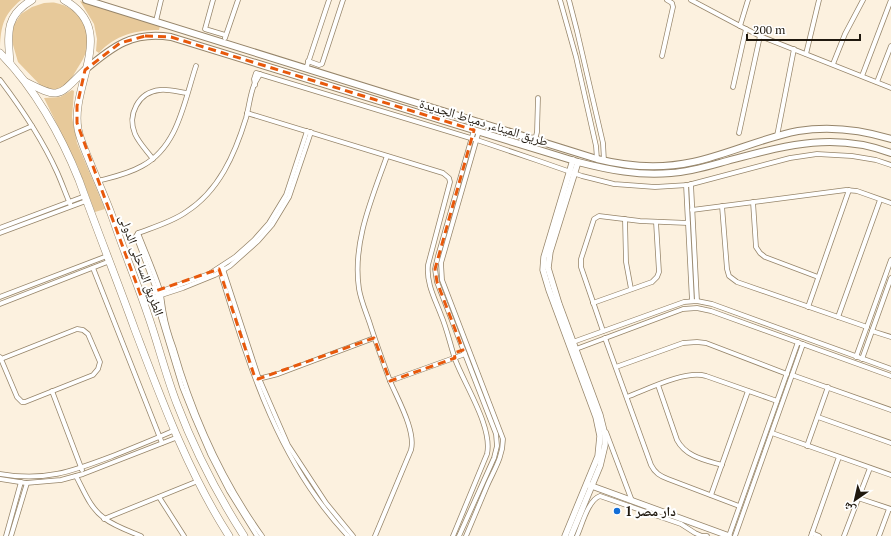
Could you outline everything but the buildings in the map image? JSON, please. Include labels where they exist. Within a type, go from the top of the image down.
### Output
[{"type":"highway","points":[[10,63],[8,42],[9,28],[15,14],[32,0]]},
{"type":"highway","name":"الطريق الساحلى الدولى","points":[[64,0],[72,4],[80,11],[90,28],[91,45],[77,106],[77,123],[82,144],[98,181],[142,298],[170,383],[191,438],[206,473],[244,536]]},
{"type":"highway","points":[[0,53],[25,82],[64,147],[74,168],[157,388],[176,434],[198,481],[229,536]]},
{"type":"highway","points":[[25,82],[49,93],[58,93],[68,87],[86,70]]},
{"type":"highway","points":[[153,376],[161,375],[166,371]]},
{"type":"highway","points":[[157,388],[161,384],[170,383]]},
{"type":"main road","name":"طريق الميناء, دمياط الجديدة","points":[[86,0],[156,21],[223,44],[601,160],[635,166],[673,165],[711,157],[777,136],[799,131],[829,129],[860,132],[891,140]]},
{"type":"main road","name":"طريق الميناء, دمياط الجديدة","points":[[86,70],[104,54],[120,43],[145,36],[163,35],[576,161],[615,171],[653,175],[692,170],[788,146],[817,142],[859,144],[891,153]]},
{"type":"main road","points":[[428,116],[432,113],[431,108]]},
{"type":"main road","points":[[436,118],[435,114],[438,110]]},
{"type":"street","points":[[156,21],[161,0]]},
{"type":"street","points":[[213,0],[205,29],[226,35]]},
{"type":"street","points":[[223,44],[238,0]]},
{"type":"street","points":[[306,69],[329,0]]},
{"type":"street","points":[[308,61],[320,65],[322,64],[343,0]]},
{"type":"street","points":[[560,0],[576,57],[596,146],[601,160]]},
{"type":"street","points":[[569,0],[603,143],[601,160]]},
{"type":"street","points":[[662,56],[673,7],[672,3],[667,0]]},
{"type":"street","points":[[691,0],[760,36],[891,88]]},
{"type":"street","points":[[740,26],[748,0]]},
{"type":"street","points":[[806,54],[819,0]]},
{"type":"street","points":[[833,64],[845,34],[863,0]]},
{"type":"street","points":[[862,76],[891,0]]},
{"type":"street","points":[[733,87],[746,29]]},
{"type":"street","points":[[739,133],[760,36]]},
{"type":"street","points":[[877,82],[891,46]]},
{"type":"street","points":[[777,136],[794,49]]},
{"type":"street","points":[[98,181],[136,170],[153,159],[163,149],[172,136],[196,66]]},
{"type":"street","points":[[262,536],[232,488],[205,434],[180,370],[159,294],[136,238],[138,233],[180,216],[194,207],[220,179],[230,160],[247,113],[254,85],[260,74],[476,140],[572,173],[599,181],[627,186],[655,187],[688,184],[790,158],[817,154],[852,156],[876,160],[891,165]]},
{"type":"street","points":[[0,80],[32,126],[57,172],[70,204]]},
{"type":"street","points":[[153,159],[136,136],[133,128],[133,112],[137,104],[145,95],[158,90],[187,93]]},
{"type":"street","points":[[535,140],[537,132],[538,98]]},
{"type":"street","points":[[247,113],[446,174],[449,178],[450,182],[428,265],[429,284],[447,330],[454,355],[477,408],[488,443],[487,454],[453,536]]},
{"type":"street","points":[[0,140],[32,126]]},
{"type":"street","points":[[459,536],[494,458],[497,446],[496,434],[437,282],[435,269],[450,210],[471,139],[476,131]]},
{"type":"street","points":[[466,536],[499,461],[503,446],[501,432],[441,275],[441,264],[476,140],[476,131]]},
{"type":"street","points":[[142,298],[159,294],[221,269],[254,240],[272,217],[288,190],[309,132]]},
{"type":"street","points":[[376,536],[411,450],[412,442],[410,430],[374,338],[360,293],[358,276],[358,258],[366,216],[388,156]]},
{"type":"street","points":[[571,536],[598,456],[600,436],[599,426],[563,321],[545,276],[543,264],[546,247],[576,161]]},
{"type":"street","points":[[688,184],[692,210],[697,301]]},
{"type":"street","points":[[688,184],[688,223],[692,301]]},
{"type":"street","points":[[692,210],[849,190],[891,203]]},
{"type":"street","points":[[808,307],[849,190]]},
{"type":"street","points":[[0,233],[85,198]]},
{"type":"street","points":[[838,317],[880,200]]},
{"type":"street","points":[[753,202],[756,247],[760,253],[765,257],[818,277]]},
{"type":"street","points":[[0,228],[70,204]]},
{"type":"street","points":[[722,206],[727,270],[731,278],[737,282],[867,327]]},
{"type":"street","points":[[603,331],[584,277],[581,263],[594,219],[599,216],[656,222],[688,223]]},
{"type":"street","points":[[625,219],[626,262],[631,289]]},
{"type":"street","points":[[593,303],[652,282],[657,277],[659,272],[656,222]]},
{"type":"street","points":[[0,304],[93,268],[109,258]]},
{"type":"street","points":[[0,297],[109,258]]},
{"type":"street","points":[[856,357],[891,260]]},
{"type":"street","points":[[93,268],[162,443]]},
{"type":"street","points":[[221,269],[257,379],[283,443],[291,458],[323,506],[348,536]]},
{"type":"street","points":[[862,359],[891,278]]},
{"type":"street","points":[[159,294],[161,318],[182,387],[196,423],[229,491],[257,536]]},
{"type":"street","points":[[573,342],[684,302],[697,301],[712,304],[891,369]]},
{"type":"street","points":[[576,349],[683,309],[697,308],[711,311],[891,376]]},
{"type":"street","points":[[563,321],[576,349],[632,501]]},
{"type":"street","points":[[77,328],[88,334],[100,362],[98,369],[93,375],[25,402],[19,400],[0,358],[77,328]]},
{"type":"street","points":[[872,331],[891,337]]},
{"type":"street","points":[[257,379],[278,374],[374,338]]},
{"type":"street","points":[[605,338],[654,471],[664,478],[739,506]]},
{"type":"street","points":[[616,367],[683,343],[697,342],[706,343],[787,374]]},
{"type":"street","points":[[589,485],[729,536],[798,342]]},
{"type":"street","points":[[735,536],[803,344]]},
{"type":"street","points":[[390,381],[464,352]]},
{"type":"street","points":[[627,397],[687,374],[696,374],[706,376],[777,401]]},
{"type":"street","points":[[792,375],[891,410]]},
{"type":"street","points":[[257,379],[292,453],[326,503],[354,536]]},
{"type":"street","points":[[658,385],[677,440],[681,446],[691,455],[722,465]]},
{"type":"street","points":[[807,446],[828,387]]},
{"type":"street","points":[[52,391],[83,474]]},
{"type":"street","points":[[711,495],[748,391]]},
{"type":"street","points":[[818,417],[891,443]]},
{"type":"street","points":[[565,536],[603,456],[605,445],[603,425]]},
{"type":"street","points":[[772,433],[891,475]]},
{"type":"street","points":[[0,474],[28,478],[57,475],[81,468],[160,437],[176,434]]},
{"type":"street","points":[[0,479],[26,483],[50,482],[76,476],[162,443],[176,434]]},
{"type":"street","points":[[819,536],[811,535],[839,457]]},
{"type":"street","points":[[844,536],[870,468]]},
{"type":"street","points":[[76,476],[95,510],[104,519],[141,536]]},
{"type":"street","points":[[6,536],[22,477]]},
{"type":"street","points":[[11,536],[28,478]]},
{"type":"street","points":[[104,519],[198,481]]},
{"type":"street","points":[[577,536],[591,502],[600,496],[681,524],[697,535],[707,536]]},
{"type":"street","points":[[159,497],[184,536]]},
{"type":"street","points":[[858,498],[890,509],[879,536]]},
{"type":"street","points":[[697,535],[701,526]]},
{"type":"highlighted area","points":[[145,36],[171,37],[474,130],[435,269],[437,282],[463,350],[454,353],[455,358],[390,381],[374,338],[258,379],[255,378],[219,269],[141,296],[77,123],[77,106],[85,70],[120,43]]},
{"type":"shaded area","points":[[0,0],[21,0],[15,5],[4,20],[1,32],[0,47]]},
{"type":"shaded area","points":[[80,1],[160,26],[159,30],[142,31],[126,35],[112,42],[99,53],[96,51],[97,39],[94,24]]},
{"type":"shaded area","points":[[44,3],[56,3],[71,9],[81,20],[87,34],[87,49],[83,59],[69,82],[58,92],[45,90],[18,62],[11,38],[14,25],[21,14],[32,7]]},
{"type":"shaded area","points":[[72,90],[74,91],[72,117],[77,143],[105,209],[95,212],[78,167],[44,98],[60,97]]},
{"type":"place","name":"دار مصر 1","points":[[617,511]]}]
